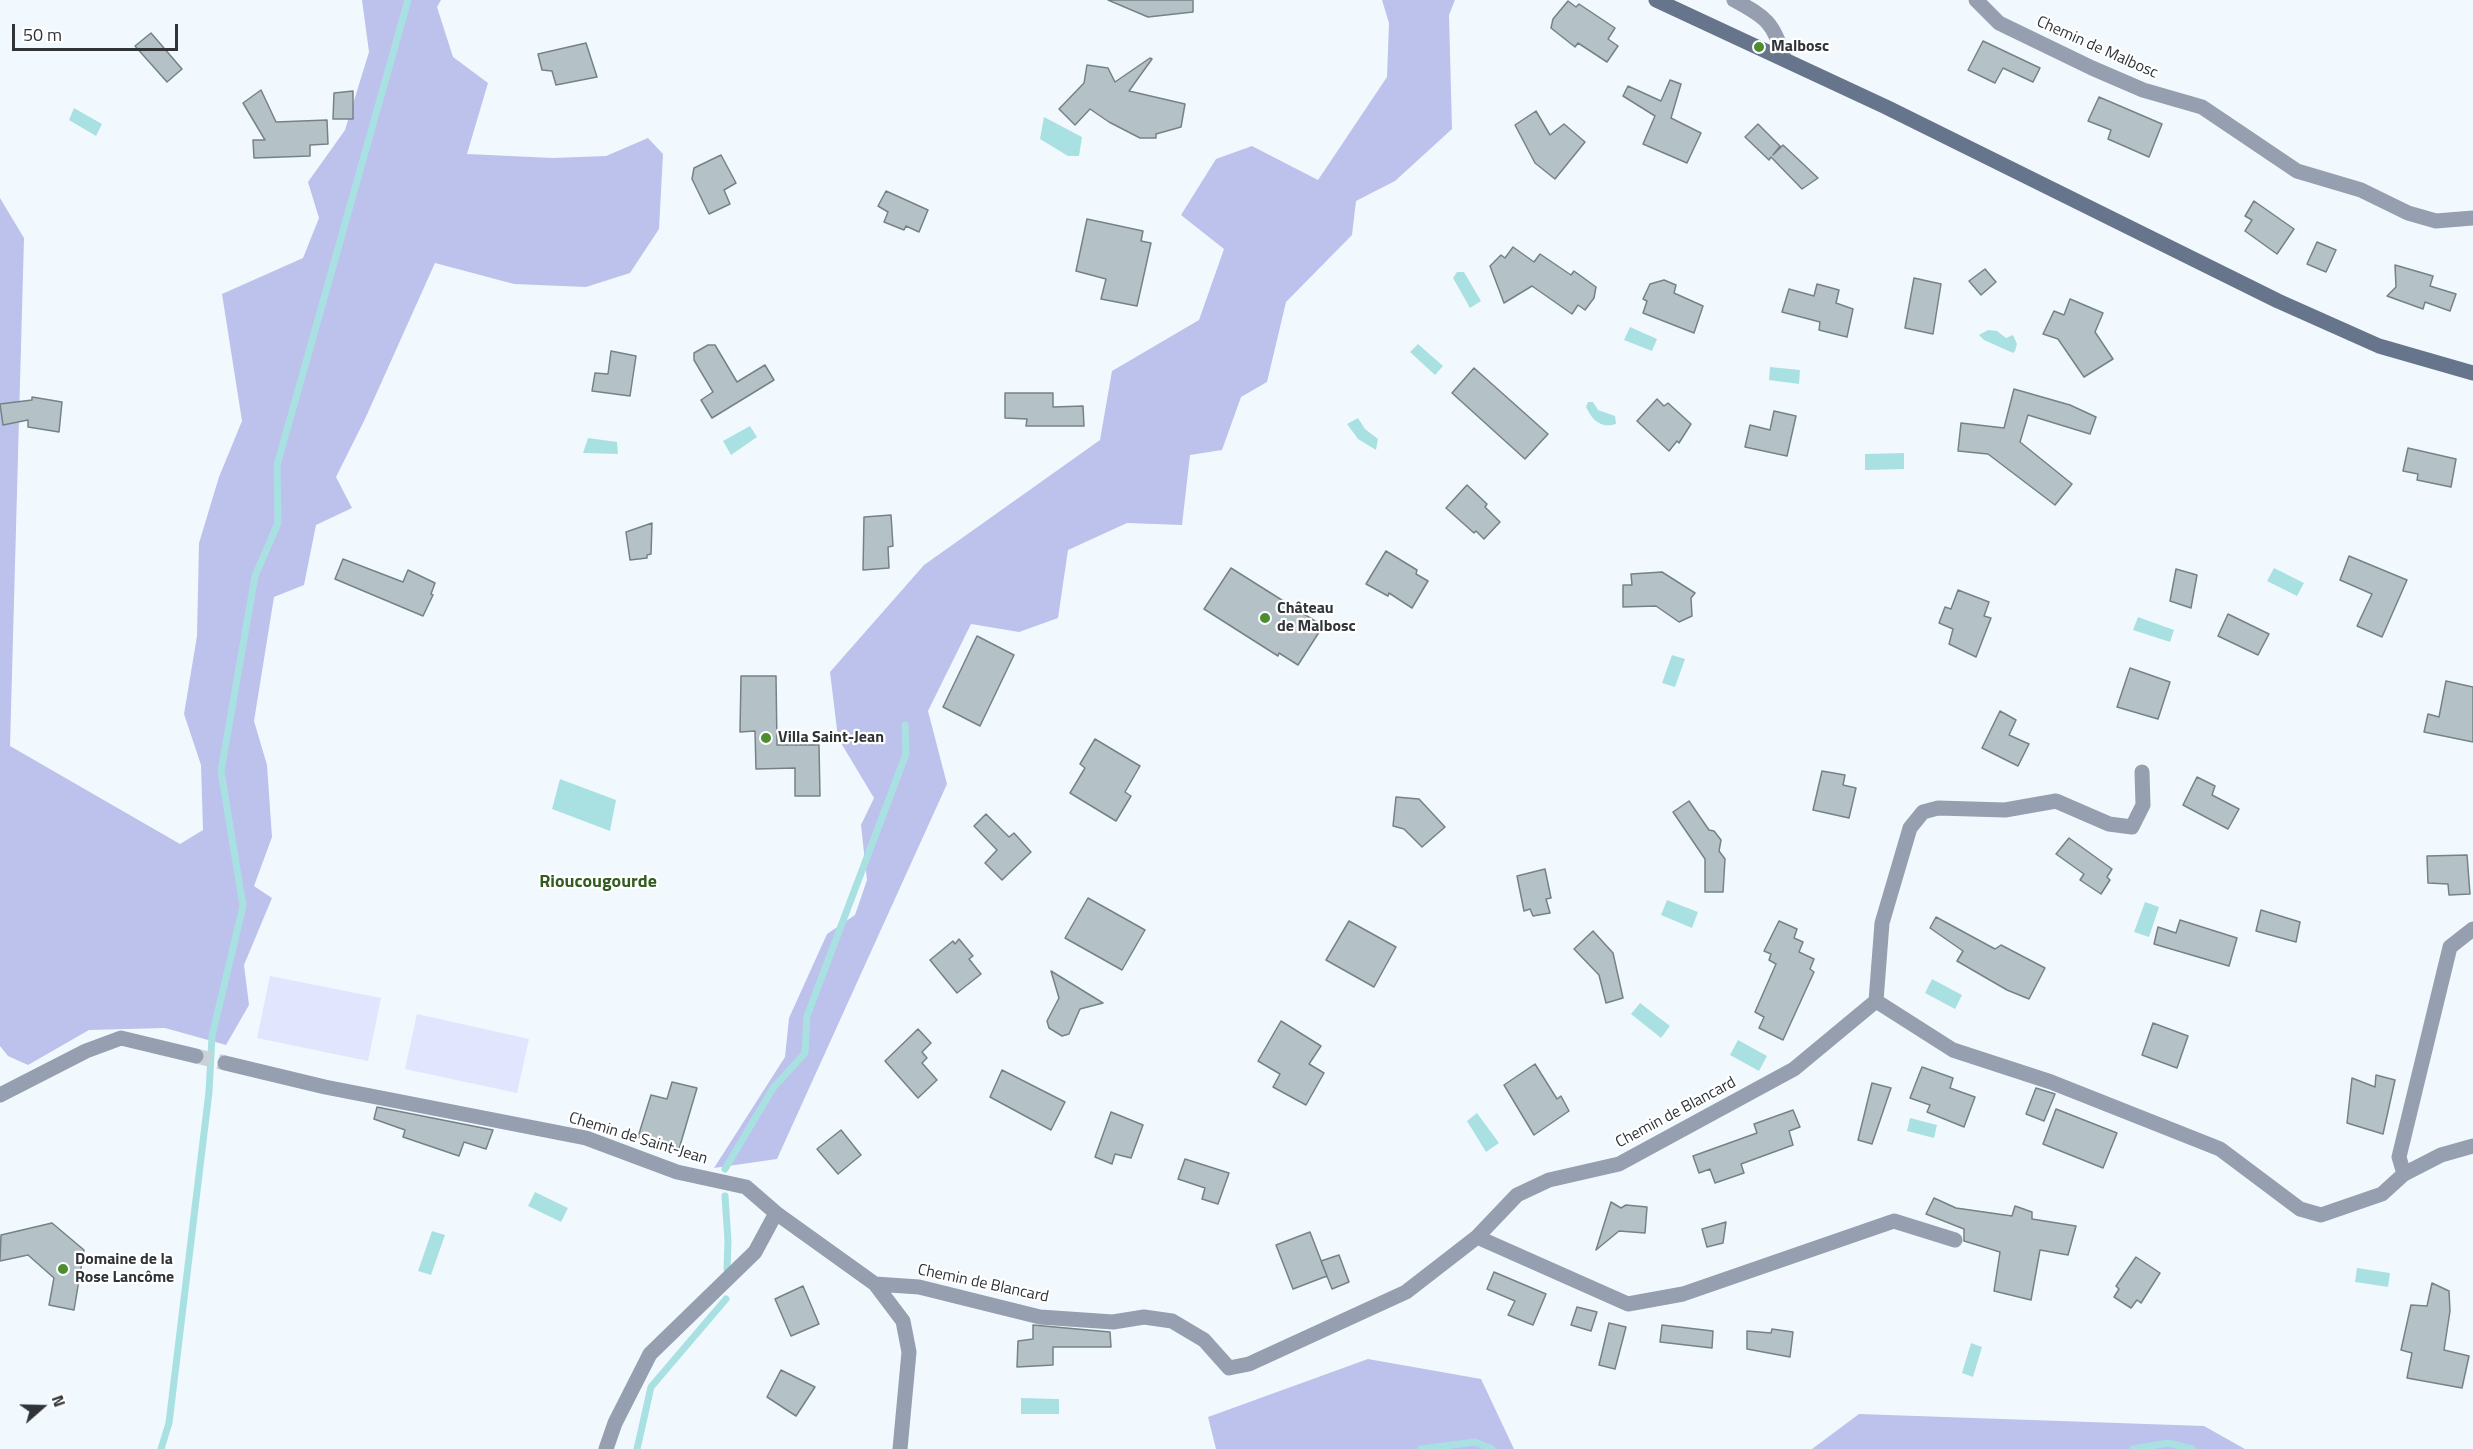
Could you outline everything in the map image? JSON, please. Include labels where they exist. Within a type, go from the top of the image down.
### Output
[{"type":"main road","points":[[1656,0],[1784,58],[2278,302],[2379,346],[2473,373]]},
{"type":"street","points":[[1734,0],[1764,16],[1776,32],[1784,58]]},
{"type":"street","name":"Chemin de Malbosc","points":[[1976,0],[1999,23],[2092,68],[2144,90],[2202,107],[2297,171],[2361,190],[2408,213],[2436,221],[2473,218]]},
{"type":"street","points":[[2142,772],[2143,805],[2132,827],[2109,824],[2056,801],[2006,810],[1938,808],[1923,812],[1910,828],[1882,923],[1876,1001],[1953,1050],[2051,1082],[2220,1149],[2300,1209],[2321,1215],[2382,1194],[2404,1174],[2441,1155],[2473,1146]]},
{"type":"street","points":[[2404,1174],[2398,1157],[2450,947],[2473,929]]},
{"type":"street","name":"Chemin de Blancard","points":[[875,1284],[919,1287],[1040,1317],[1113,1322],[1144,1317],[1172,1321],[1204,1340],[1229,1368],[1249,1364],[1406,1292],[1477,1237],[1517,1195],[1549,1180],[1619,1164],[1794,1069],[1876,1001]]},
{"type":"street","points":[[0,1095],[86,1051],[121,1038],[196,1056]]},
{"type":"street","name":"Chemin de Saint-Jean","points":[[225,1063],[325,1087],[586,1138],[676,1172],[746,1187],[776,1214],[875,1284],[903,1321],[909,1352],[900,1449]]},
{"type":"street","points":[[606,1449],[615,1423],[650,1354],[755,1252],[776,1214]]},
{"type":"street","points":[[1477,1237],[1628,1304],[1683,1294],[1894,1221],[1956,1240]]},
{"type":"shaded area","points":[[362,0],[441,0],[437,7],[453,57],[488,83],[467,154],[553,158],[606,156],[648,138],[663,154],[659,229],[630,273],[586,287],[514,284],[435,263],[365,419],[336,477],[352,508],[316,525],[304,585],[274,597],[254,721],[267,765],[272,837],[254,886],[272,898],[244,965],[249,1005],[226,1045],[165,1028],[89,1030],[28,1065],[8,1056],[0,1046],[0,198],[24,238],[10,746],[180,844],[203,830],[201,765],[184,714],[197,636],[199,543],[219,477],[242,421],[222,294],[303,258],[319,218],[308,182],[345,130],[369,52]]},
{"type":"shaded area","points":[[1382,0],[1455,0],[1449,15],[1452,129],[1395,181],[1356,201],[1352,235],[1286,302],[1267,382],[1241,397],[1222,450],[1190,455],[1182,525],[1127,523],[1068,550],[1058,618],[1019,632],[971,624],[928,711],[947,784],[777,1159],[714,1168],[785,1057],[789,1018],[827,934],[855,915],[867,880],[861,825],[874,798],[838,738],[830,672],[924,565],[1100,440],[1112,371],[1199,320],[1224,249],[1181,215],[1216,159],[1252,146],[1318,180],[1387,77],[1389,23]]},
{"type":"shaded area","points":[[74,108],[102,124],[96,136],[69,120]]},
{"type":"shaded area","points":[[1044,117],[1082,137],[1079,156],[1068,156],[1040,139]]},
{"type":"shaded area","points":[[1457,272],[1464,272],[1481,301],[1470,308],[1453,278]]},
{"type":"shaded area","points":[[1630,327],[1657,339],[1652,351],[1624,340]]},
{"type":"shaded area","points":[[1988,330],[1997,331],[2006,338],[2013,335],[2017,344],[2015,351],[2013,353],[1984,340],[1979,335]]},
{"type":"shaded area","points":[[1418,344],[1443,366],[1435,375],[1410,352]]},
{"type":"shaded area","points":[[1770,367],[1800,370],[1799,384],[1769,380]]},
{"type":"shaded area","points":[[1588,402],[1593,402],[1598,410],[1615,416],[1616,424],[1606,425],[1598,422],[1586,407]]},
{"type":"shaded area","points":[[1358,418],[1365,429],[1378,439],[1376,450],[1358,439],[1347,424]]},
{"type":"shaded area","points":[[750,426],[757,437],[731,455],[723,441]]},
{"type":"shaded area","points":[[588,438],[617,442],[618,454],[583,453]]},
{"type":"shaded area","points":[[1904,453],[1904,469],[1865,470],[1865,454]]},
{"type":"shaded area","points":[[2274,568],[2304,583],[2297,596],[2267,581]]},
{"type":"shaded area","points":[[2138,617],[2174,630],[2170,642],[2133,630]]},
{"type":"shaded area","points":[[1672,655],[1685,659],[1675,687],[1662,683]]},
{"type":"shaded area","points":[[560,779],[616,800],[610,831],[552,809]]},
{"type":"shaded area","points":[[1667,900],[1698,912],[1692,928],[1661,915]]},
{"type":"shaded area","points":[[2145,902],[2159,907],[2149,937],[2134,932]]},
{"type":"shaded area","points":[[270,976],[381,998],[368,1061],[257,1038]]},
{"type":"shaded area","points":[[1932,979],[1962,995],[1955,1009],[1925,993]]},
{"type":"shaded area","points":[[1640,1003],[1670,1026],[1661,1038],[1631,1014]]},
{"type":"shaded area","points":[[417,1014],[529,1039],[517,1093],[405,1069]]},
{"type":"shaded area","points":[[1738,1040],[1767,1056],[1759,1071],[1730,1055]]},
{"type":"shaded area","points":[[1477,1113],[1499,1143],[1486,1152],[1467,1121]]},
{"type":"shaded area","points":[[1910,1118],[1937,1125],[1934,1138],[1907,1131]]},
{"type":"shaded area","points":[[535,1192],[568,1208],[561,1222],[528,1206]]},
{"type":"shaded area","points":[[432,1231],[445,1235],[431,1275],[418,1271]]},
{"type":"shaded area","points":[[2357,1268],[2390,1273],[2388,1287],[2355,1282]]},
{"type":"shaded area","points":[[1971,1343],[1982,1347],[1973,1377],[1962,1373]]},
{"type":"shaded area","points":[[1368,1359],[1481,1379],[1514,1449],[1216,1449],[1208,1417]]},
{"type":"shaded area","points":[[1021,1398],[1059,1399],[1059,1414],[1021,1414]]},
{"type":"shaded area","points":[[1859,1414],[2204,1426],[2245,1449],[1812,1449]]},
{"type":"building","points":[[1108,0],[1193,0],[1193,12],[1148,17]]},
{"type":"building","points":[[1568,1],[1576,7],[1579,4],[1615,28],[1608,39],[1618,46],[1607,62],[1578,43],[1575,47],[1551,28],[1553,19]]},
{"type":"building","points":[[151,33],[182,69],[167,82],[135,46]]},
{"type":"building","points":[[1983,41],[2040,68],[2033,82],[2003,68],[1995,83],[1968,70]]},
{"type":"building","points":[[586,43],[597,77],[556,85],[552,71],[542,70],[538,54]]},
{"type":"building","points":[[1150,58],[1152,59],[1129,91],[1185,104],[1181,127],[1156,134],[1156,138],[1140,138],[1090,109],[1075,125],[1059,109],[1084,83],[1087,65],[1108,68],[1115,82]]},
{"type":"building","points":[[1670,80],[1681,84],[1671,118],[1701,133],[1687,163],[1643,144],[1655,116],[1623,96],[1628,86],[1661,101]]},
{"type":"building","points":[[261,90],[276,122],[327,120],[328,144],[310,145],[310,156],[254,158],[253,140],[265,140],[243,103]]},
{"type":"building","points":[[353,91],[353,119],[333,119],[334,93]]},
{"type":"building","points":[[2099,97],[2162,124],[2149,157],[2108,139],[2111,130],[2088,121]]},
{"type":"building","points":[[1536,111],[1550,135],[1564,124],[1585,142],[1555,179],[1535,163],[1515,125]]},
{"type":"building","points":[[1758,124],[1780,146],[1773,155],[1783,145],[1818,178],[1802,189],[1771,157],[1769,160],[1745,137]]},
{"type":"building","points":[[721,155],[736,183],[724,190],[730,204],[709,214],[692,179],[694,168]]},
{"type":"building","points":[[886,191],[928,210],[919,232],[906,226],[904,230],[884,222],[888,212],[878,206]]},
{"type":"building","points":[[2254,201],[2294,229],[2277,254],[2245,231],[2252,220],[2245,216]]},
{"type":"building","points":[[1087,219],[1143,231],[1141,241],[1151,243],[1137,306],[1101,299],[1106,279],[1076,271]]},
{"type":"building","points":[[2317,242],[2336,250],[2326,272],[2307,264]]},
{"type":"building","points":[[1513,247],[1534,262],[1540,254],[1571,275],[1574,271],[1596,287],[1594,298],[1585,310],[1578,305],[1572,314],[1532,286],[1504,303],[1490,266],[1501,255],[1505,258]]},
{"type":"building","points":[[2395,265],[2433,276],[2430,286],[2456,294],[2450,311],[2425,302],[2423,309],[2387,296],[2396,287]]},
{"type":"building","points":[[1985,269],[1996,282],[1981,295],[1969,281]]},
{"type":"building","points":[[1914,278],[1941,284],[1933,334],[1905,328]]},
{"type":"building","points":[[1664,280],[1676,285],[1674,293],[1703,306],[1694,333],[1643,313],[1647,301],[1643,299],[1650,284]]},
{"type":"building","points":[[1817,284],[1839,290],[1836,303],[1853,309],[1847,337],[1819,330],[1820,322],[1782,312],[1789,289],[1814,296]]},
{"type":"building","points":[[2070,299],[2103,313],[2095,332],[2113,359],[2084,377],[2058,339],[2043,334],[2054,311],[2064,315]]},
{"type":"building","points":[[708,345],[715,345],[737,382],[765,365],[774,380],[712,418],[701,400],[713,392],[694,360],[694,353]]},
{"type":"building","points":[[611,351],[636,356],[630,396],[592,391],[595,373],[608,374]]},
{"type":"building","points":[[1474,368],[1548,434],[1525,459],[1452,393]]},
{"type":"building","points":[[2014,389],[2070,405],[2096,417],[2090,434],[2028,415],[2020,442],[2072,484],[2055,505],[1988,454],[1958,451],[1961,423],[2004,428]]},
{"type":"building","points":[[1005,393],[1053,393],[1053,407],[1083,406],[1084,426],[1026,426],[1027,419],[1005,418]]},
{"type":"building","points":[[32,397],[62,402],[59,432],[28,427],[28,420],[3,425],[0,404],[32,400]]},
{"type":"building","points":[[1657,399],[1664,406],[1668,403],[1691,424],[1679,443],[1677,441],[1669,451],[1637,421]]},
{"type":"building","points":[[1774,411],[1796,416],[1787,456],[1745,447],[1750,425],[1770,430]]},
{"type":"building","points":[[2408,448],[2456,459],[2451,487],[2417,480],[2418,474],[2403,471]]},
{"type":"building","points":[[1467,485],[1487,504],[1485,507],[1500,522],[1484,539],[1446,508]]},
{"type":"building","points":[[891,515],[893,546],[888,547],[889,568],[863,570],[864,517]]},
{"type":"building","points":[[652,523],[651,554],[647,555],[647,558],[630,560],[626,532]]},
{"type":"building","points":[[1386,551],[1417,570],[1416,574],[1428,581],[1412,608],[1389,593],[1388,596],[1366,584]]},
{"type":"building","points":[[2349,556],[2407,580],[2382,637],[2357,626],[2372,594],[2340,580]]},
{"type":"building","points":[[343,559],[403,582],[408,570],[435,583],[431,594],[433,595],[423,616],[335,579]]},
{"type":"building","name":"Château de Malbosc","points":[[1231,568],[1323,626],[1298,665],[1279,653],[1278,656],[1204,609]]},
{"type":"building","points":[[2176,569],[2197,575],[2191,608],[2170,601]]},
{"type":"building","points":[[1662,572],[1695,593],[1691,598],[1692,616],[1679,622],[1656,606],[1623,607],[1623,585],[1632,585],[1631,574]]},
{"type":"building","points":[[1958,590],[1989,602],[1984,616],[1991,618],[1976,657],[1949,644],[1953,629],[1939,623],[1945,607],[1951,609]]},
{"type":"building","points":[[2228,614],[2269,634],[2258,655],[2218,636]]},
{"type":"building","points":[[977,636],[1014,655],[980,726],[943,707]]},
{"type":"building","points":[[2130,668],[2170,682],[2158,719],[2117,707]]},
{"type":"building","name":"Villa Saint-Jean","points":[[741,676],[776,676],[777,745],[819,745],[820,796],[795,796],[795,768],[756,769],[755,731],[740,732]]},
{"type":"building","points":[[2446,681],[2473,687],[2473,742],[2424,732],[2428,714],[2439,717]]},
{"type":"building","points":[[2000,711],[2016,720],[2009,735],[2029,744],[2018,766],[1982,748]]},
{"type":"building","points":[[1095,739],[1140,766],[1125,792],[1131,796],[1116,821],[1070,793],[1085,768],[1080,764]]},
{"type":"building","points":[[1822,771],[1845,775],[1843,785],[1856,788],[1849,818],[1813,810]]},
{"type":"building","points":[[2197,777],[2215,786],[2212,795],[2239,809],[2228,829],[2183,805]]},
{"type":"building","points":[[1396,797],[1419,799],[1445,827],[1422,847],[1404,829],[1393,826]]},
{"type":"building","points":[[1689,801],[1709,830],[1714,831],[1721,840],[1719,851],[1725,859],[1723,892],[1705,892],[1705,859],[1673,812]]},
{"type":"building","points":[[986,814],[1009,837],[1014,833],[1031,852],[1002,880],[985,863],[997,850],[974,826]]},
{"type":"building","points":[[2069,838],[2112,869],[2107,877],[2110,880],[2101,894],[2080,880],[2084,874],[2056,854]]},
{"type":"building","points":[[2467,855],[2470,894],[2449,895],[2448,884],[2428,883],[2427,856]]},
{"type":"building","points":[[1545,869],[1551,898],[1546,899],[1550,913],[1533,916],[1530,909],[1524,911],[1517,876]]},
{"type":"building","points":[[1088,898],[1145,930],[1122,970],[1065,938]]},
{"type":"building","points":[[2261,910],[2300,922],[2296,942],[2256,931]]},
{"type":"building","points":[[1936,917],[1995,949],[2001,945],[2045,968],[2029,999],[2007,990],[1957,961],[1963,951],[1930,928]]},
{"type":"building","points":[[2180,920],[2237,938],[2229,966],[2154,944],[2158,927],[2176,933]]},
{"type":"building","points":[[1349,921],[1396,947],[1374,987],[1326,960]]},
{"type":"building","points":[[1779,921],[1797,929],[1794,938],[1803,942],[1799,952],[1814,959],[1810,969],[1814,972],[1783,1040],[1759,1028],[1764,1017],[1755,1012],[1776,964],[1769,960],[1771,954],[1764,951]]},
{"type":"building","points":[[1593,931],[1613,953],[1623,998],[1606,1003],[1599,975],[1574,949]]},
{"type":"building","points":[[959,939],[973,956],[969,959],[981,974],[957,993],[930,960],[953,941],[955,944]]},
{"type":"building","points":[[1051,971],[1103,1003],[1080,1009],[1069,1034],[1062,1036],[1049,1028],[1047,1021],[1059,998]]},
{"type":"building","points":[[1281,1021],[1321,1046],[1309,1064],[1324,1073],[1306,1105],[1273,1087],[1280,1074],[1258,1061]]},
{"type":"building","points":[[2153,1023],[2188,1036],[2177,1068],[2142,1055]]},
{"type":"building","points":[[918,1029],[931,1043],[922,1052],[927,1058],[922,1063],[937,1080],[918,1098],[885,1061]]},
{"type":"building","points":[[1535,1064],[1557,1099],[1561,1096],[1569,1111],[1534,1135],[1504,1085]]},
{"type":"building","points":[[1922,1067],[1953,1078],[1950,1088],[1975,1097],[1964,1127],[1927,1112],[1930,1105],[1910,1098]]},
{"type":"building","points":[[1002,1070],[1065,1102],[1051,1130],[990,1097]]},
{"type":"building","points":[[2376,1075],[2395,1080],[2383,1134],[2347,1123],[2352,1078],[2375,1087]]},
{"type":"building","points":[[672,1082],[697,1088],[679,1149],[638,1137],[651,1095],[667,1099]]},
{"type":"building","points":[[1872,1083],[1891,1088],[1872,1144],[1858,1140]]},
{"type":"building","points":[[2036,1088],[2055,1094],[2044,1121],[2026,1114]]},
{"type":"building","points":[[377,1107],[493,1130],[486,1149],[464,1142],[459,1156],[403,1137],[405,1130],[374,1119]]},
{"type":"building","points":[[2056,1109],[2117,1133],[2103,1168],[2043,1144]]},
{"type":"building","points":[[1793,1110],[1800,1127],[1789,1131],[1793,1145],[1741,1164],[1744,1173],[1715,1183],[1710,1169],[1699,1173],[1693,1156],[1757,1133],[1754,1124]]},
{"type":"building","points":[[1111,1112],[1143,1125],[1131,1158],[1115,1154],[1112,1164],[1095,1157]]},
{"type":"building","points":[[841,1130],[861,1155],[838,1174],[817,1149]]},
{"type":"building","points":[[1185,1159],[1229,1173],[1218,1204],[1202,1199],[1205,1188],[1178,1179]]},
{"type":"building","points":[[1934,1198],[1956,1208],[2012,1216],[2015,1206],[2032,1212],[2032,1219],[2076,1226],[2068,1255],[2040,1250],[2031,1300],[1994,1291],[2000,1252],[1964,1241],[1964,1229],[1926,1214]]},
{"type":"building","points":[[1611,1202],[1621,1208],[1626,1205],[1647,1207],[1645,1233],[1619,1231],[1596,1250]]},
{"type":"building","points":[[1726,1222],[1723,1243],[1707,1247],[1702,1229]]},
{"type":"building","name":"Domaine de la Rose Lancôme","points":[[52,1223],[84,1250],[74,1310],[49,1305],[54,1278],[28,1255],[0,1261],[1,1235]]},
{"type":"building","points":[[1310,1232],[1327,1276],[1293,1289],[1276,1245]]},
{"type":"building","points":[[1339,1255],[1349,1282],[1332,1289],[1321,1261]]},
{"type":"building","points":[[2136,1257],[2160,1273],[2141,1303],[2137,1300],[2131,1308],[2114,1297],[2119,1289],[2116,1286]]},
{"type":"building","points":[[1494,1272],[1546,1294],[1533,1325],[1508,1315],[1515,1301],[1487,1289]]},
{"type":"building","points":[[2432,1283],[2449,1291],[2450,1311],[2444,1350],[2469,1356],[2462,1388],[2407,1378],[2412,1353],[2401,1350],[2411,1305],[2427,1306]]},
{"type":"building","points":[[803,1286],[819,1324],[791,1336],[775,1299]]},
{"type":"building","points":[[1577,1307],[1597,1312],[1591,1331],[1571,1325]]},
{"type":"building","points":[[1609,1323],[1626,1327],[1615,1369],[1599,1365]]},
{"type":"building","points":[[1033,1325],[1110,1332],[1111,1347],[1053,1347],[1053,1365],[1017,1367],[1018,1341],[1033,1339]]},
{"type":"building","points":[[1662,1325],[1713,1331],[1712,1348],[1660,1342]]},
{"type":"building","points":[[1772,1329],[1793,1332],[1790,1357],[1747,1349],[1747,1331],[1771,1333]]},
{"type":"building","points":[[781,1370],[815,1387],[796,1416],[767,1397]]},
{"type":"waterway","points":[[161,1449],[169,1423],[209,1092],[212,1036],[243,906],[221,771],[255,576],[278,523],[277,465],[408,0]]},
{"type":"waterway","points":[[725,1169],[773,1088],[805,1053],[807,1016],[906,754],[905,725]]},
{"type":"waterway","points":[[725,1196],[727,1269]]},
{"type":"waterway","points":[[637,1449],[651,1387],[726,1299]]},
{"type":"waterway","points":[[1421,1449],[1475,1442],[1492,1449]]},
{"type":"waterway","points":[[2133,1449],[2168,1443],[2192,1449]]},
{"type":"tunnel","points":[[196,1056],[225,1063]]},
{"type":"place","name":"Malbosc","points":[[1759,47]]},
{"type":"place","name":"Château de Malbosc","points":[[1265,618]]},
{"type":"place","name":"Villa Saint-Jean","points":[[766,738]]},
{"type":"place","name":"Domaine de la Rose Lancôme","points":[[63,1269]]},
{"type":"district","name":"Rioucougourde","points":[[598,883]]}]
